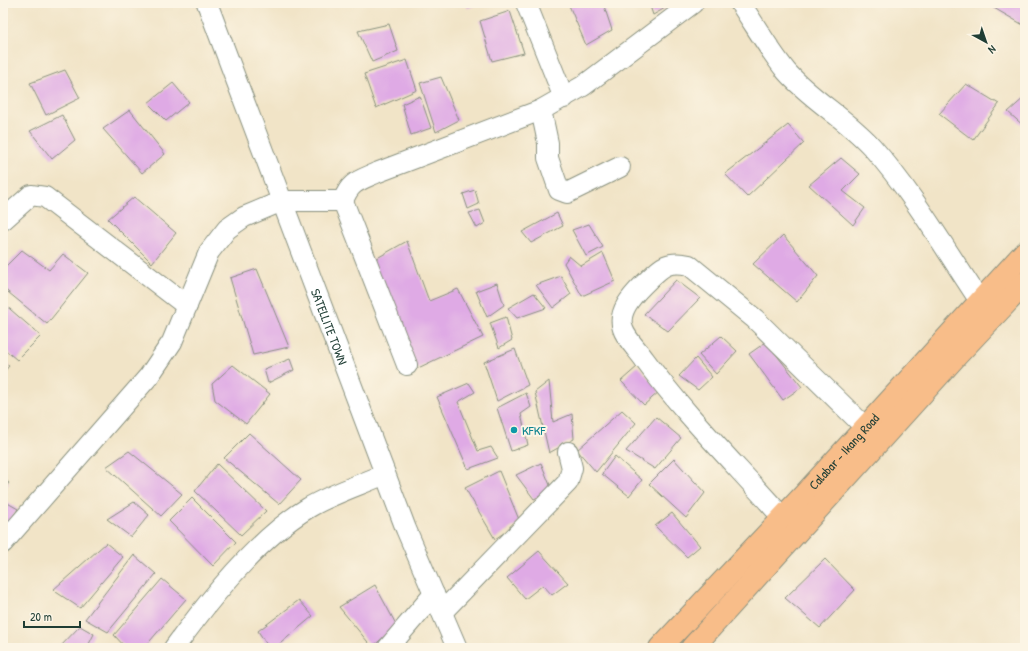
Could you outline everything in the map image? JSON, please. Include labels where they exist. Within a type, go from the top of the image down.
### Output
[{"type":"main road","name":"Calabar - Ikang Road","points":[[660,648],[1025,252]]},
{"type":"main road","name":"Calabar - Ikang Road","points":[[692,648],[1025,283]]},
{"type":"street","name":"SATELLITE TOWN","points":[[207,3],[406,529],[457,648]]},
{"type":"street","points":[[526,3],[564,98]]},
{"type":"street","points":[[408,365],[343,201],[348,189],[358,181],[541,110],[564,98],[693,3]]},
{"type":"street","points":[[740,3],[786,71],[807,91],[851,126],[872,146],[896,176],[980,300]]},
{"type":"street","points":[[541,110],[548,143],[548,158],[559,190],[567,193],[620,167]]},
{"type":"street","points":[[3,220],[31,195],[45,197],[187,306]]},
{"type":"street","points":[[3,543],[149,376],[172,342],[209,252],[227,229],[244,217],[282,201],[343,201]]},
{"type":"street","points":[[782,517],[655,374],[623,330],[622,320],[631,297],[665,264],[679,262],[689,265],[755,319],[865,427]]},
{"type":"street","points":[[388,648],[568,482],[572,468],[568,452]]},
{"type":"street","points":[[174,648],[196,618],[255,551],[288,521],[309,507],[385,474]]},
{"type":"building","points":[[465,3],[480,3],[468,8]]},
{"type":"building","points":[[568,3],[603,3],[612,30],[586,45]]},
{"type":"building","points":[[649,3],[674,3],[653,15]]},
{"type":"building","points":[[1025,3],[1025,26],[987,4]]},
{"type":"building","points":[[510,11],[524,53],[492,61],[480,21]]},
{"type":"building","points":[[389,24],[398,51],[372,62],[358,31]]},
{"type":"building","points":[[407,60],[417,90],[376,108],[364,74]]},
{"type":"building","points":[[65,70],[80,98],[46,115],[30,83]]},
{"type":"building","points":[[441,77],[459,120],[436,132],[420,83]]},
{"type":"building","points":[[173,83],[189,102],[166,121],[148,103]]},
{"type":"building","points":[[966,84],[999,104],[973,140],[939,114]]},
{"type":"building","points":[[420,96],[431,128],[411,135],[402,104]]},
{"type":"building","points":[[1025,97],[1025,127],[1008,112]]},
{"type":"building","points":[[130,110],[165,154],[142,173],[103,129]]},
{"type":"building","points":[[62,115],[75,140],[52,159],[30,131]]},
{"type":"building","points":[[788,125],[804,143],[747,197],[725,174]]},
{"type":"building","points":[[841,158],[860,174],[843,191],[865,208],[853,225],[809,185]]},
{"type":"building","points":[[475,190],[479,204],[468,209],[463,194]]},
{"type":"building","points":[[134,197],[176,233],[152,263],[108,219]]},
{"type":"building","points":[[480,210],[485,223],[477,228],[469,213]]},
{"type":"building","points":[[557,213],[563,226],[531,243],[522,232]]},
{"type":"building","points":[[589,224],[603,247],[586,256],[572,230]]},
{"type":"building","points":[[783,235],[818,276],[797,302],[753,264]]},
{"type":"building","points":[[407,241],[429,301],[458,289],[483,337],[416,369],[372,261]]},
{"type":"building","points":[[22,250],[49,270],[63,254],[88,273],[47,324],[3,288],[3,269]]},
{"type":"building","points":[[603,253],[615,281],[582,296],[564,263],[569,256],[581,266]]},
{"type":"building","points":[[257,269],[289,347],[253,355],[230,278]]},
{"type":"building","points":[[561,276],[571,294],[553,308],[536,285]]},
{"type":"building","points":[[676,280],[700,298],[668,331],[644,314]]},
{"type":"building","points":[[497,283],[504,305],[487,317],[476,291]]},
{"type":"building","points":[[534,293],[546,308],[517,318],[508,308]]},
{"type":"building","points":[[3,303],[41,336],[17,360],[3,348]]},
{"type":"building","points":[[506,317],[512,340],[499,348],[490,323]]},
{"type":"building","points":[[721,336],[737,351],[716,374],[699,355]]},
{"type":"building","points":[[766,342],[802,387],[783,400],[749,354]]},
{"type":"building","points":[[515,349],[528,385],[497,401],[484,362]]},
{"type":"building","points":[[696,358],[712,377],[698,390],[679,376]]},
{"type":"building","points":[[290,359],[294,370],[268,383],[264,369]]},
{"type":"building","points":[[3,361],[9,366],[3,373]]},
{"type":"building","points":[[233,365],[270,394],[246,424],[215,400],[212,384]]},
{"type":"building","points":[[638,366],[660,391],[644,405],[621,381]]},
{"type":"building","points":[[549,381],[553,422],[572,414],[574,439],[549,453],[535,392]]},
{"type":"building","points":[[469,383],[475,392],[458,402],[478,451],[491,447],[498,458],[468,469],[437,397]]},
{"type":"building","name":"KFKF","points":[[526,393],[531,407],[521,414],[528,445],[511,451],[497,408]]},
{"type":"building","points":[[622,410],[636,423],[596,472],[577,450]]},
{"type":"building","points":[[656,417],[681,438],[655,469],[626,451]]},
{"type":"building","points":[[249,433],[301,480],[279,504],[224,458]]},
{"type":"building","points":[[129,451],[182,494],[161,516],[106,467]]},
{"type":"building","points":[[615,456],[642,480],[629,496],[602,474]]},
{"type":"building","points":[[674,459],[705,493],[686,518],[649,484]]},
{"type":"building","points":[[541,463],[552,490],[534,499],[516,475]]},
{"type":"building","points":[[217,464],[266,511],[241,535],[195,491]]},
{"type":"building","points":[[499,471],[520,522],[495,539],[465,488]]},
{"type":"building","points":[[3,477],[9,483],[3,490]]},
{"type":"building","points":[[192,498],[236,542],[213,566],[169,521]]},
{"type":"building","points":[[4,501],[18,509],[4,530],[3,529]]},
{"type":"building","points":[[134,502],[149,515],[131,537],[107,519]]},
{"type":"building","points":[[672,513],[700,546],[687,557],[655,526]]},
{"type":"building","points":[[106,543],[123,557],[80,608],[53,590]]},
{"type":"building","points":[[539,551],[568,583],[552,595],[543,585],[525,599],[507,578]]},
{"type":"building","points":[[134,555],[156,574],[108,632],[85,619]]},
{"type":"building","points":[[825,559],[855,590],[820,628],[785,598]]},
{"type":"building","points":[[162,579],[186,599],[144,648],[126,648],[114,635]]},
{"type":"building","points":[[375,585],[397,626],[372,647],[339,607]]},
{"type":"building","points":[[299,600],[313,616],[275,648],[269,648],[258,631]]},
{"type":"building","points":[[80,626],[94,634],[87,648],[59,648]]},
{"type":"place","name":"KFKF","points":[[514,430]]}]
